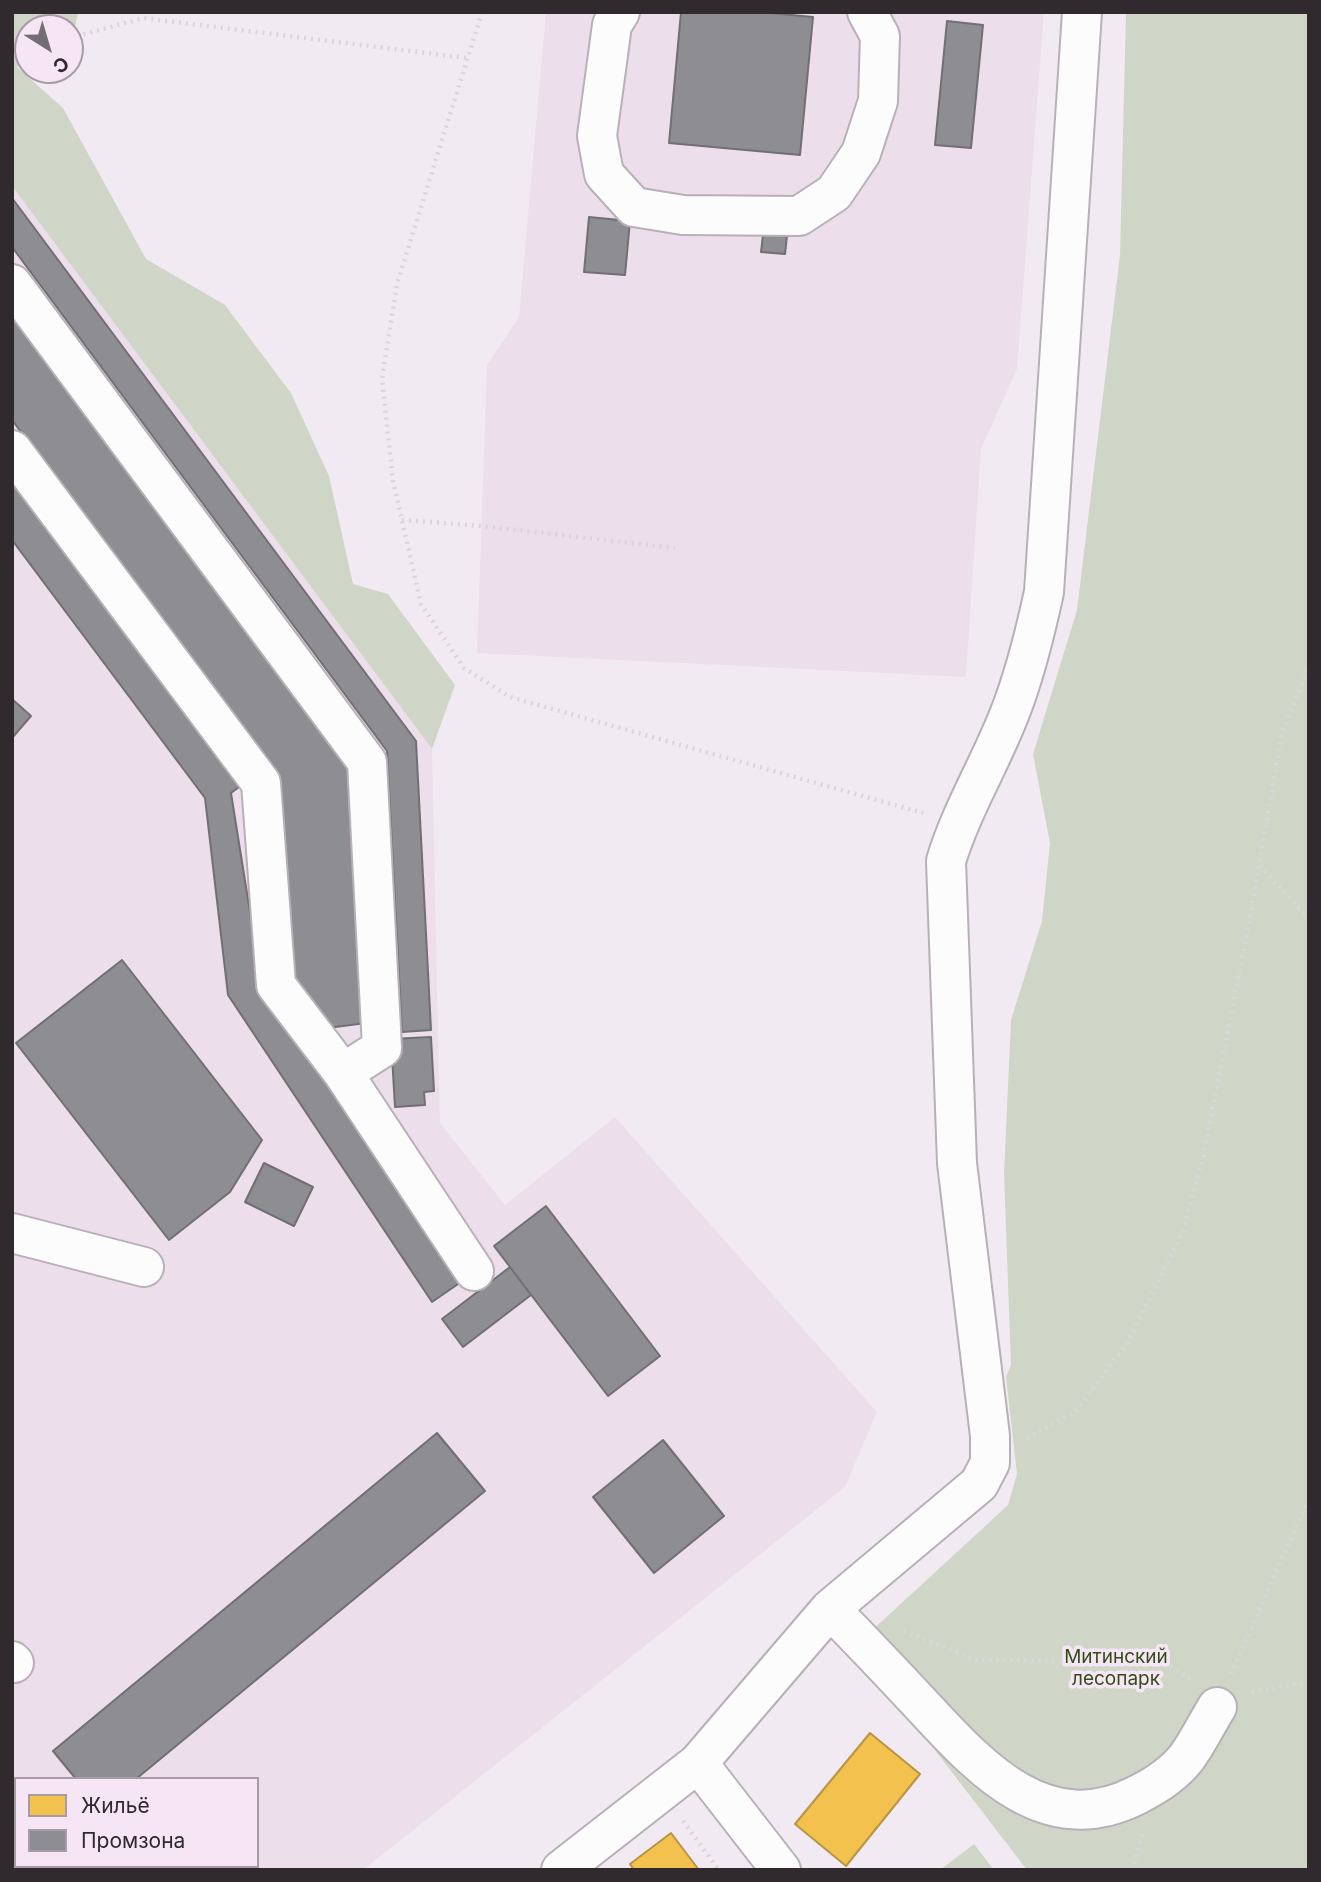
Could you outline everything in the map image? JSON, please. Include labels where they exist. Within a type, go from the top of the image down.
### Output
[{"type":"lane","points":[[620,12],[612,25],[597,136],[604,174],[634,207],[683,215],[799,216],[834,193],[861,153],[878,101],[880,36],[867,12]]},
{"type":"lane","points":[[561,1870],[698,1763],[830,1609],[979,1484],[990,1463],[956,1150],[946,861],[957,824],[1014,704],[1034,638],[1044,592],[1082,12]]},
{"type":"lane","points":[[12,284],[367,762],[382,1048],[343,1073]]},
{"type":"lane","points":[[12,450],[261,783],[275,985],[343,1073],[474,1271]]},
{"type":"lane","points":[[12,1233],[144,1267]]},
{"type":"lane","points":[[830,1609],[981,1768],[1026,1796],[1059,1808],[1090,1811],[1124,1801],[1158,1784],[1186,1758],[1219,1702]]},
{"type":"lane","points":[[698,1763],[780,1870]]},
{"type":"path","points":[[482,12],[397,284],[382,379],[393,481],[421,604],[464,668],[510,697],[957,824]]},
{"type":"path","points":[[84,34],[143,18],[467,58]]},
{"type":"path","points":[[402,520],[482,526],[675,548]]},
{"type":"path","points":[[990,1455],[1075,1412],[1128,1342],[1183,1232],[1204,1153],[1282,733],[1309,666]]},
{"type":"path","points":[[1259,865],[1309,919]]},
{"type":"path","points":[[1219,1702],[1309,1498]]},
{"type":"path","points":[[862,1640],[906,1630],[976,1660],[1165,1663],[1219,1702],[1309,1682]]},
{"type":"path","points":[[661,1792],[719,1870]]},
{"type":"shaded area","points":[[546,12],[1044,12],[1017,369],[981,449],[966,677],[477,653],[487,365],[519,317]]},
{"type":"shaded area","points":[[12,186],[432,749],[440,1123],[505,1205],[615,1117],[877,1412],[845,1487],[363,1870],[25,1868],[259,1868],[259,1777],[14,1777],[14,1858]]},
{"type":"green space","points":[[12,12],[78,12],[14,14],[14,84],[36,84],[63,108],[146,259],[225,305],[291,393],[329,476],[353,584],[388,594],[455,685],[432,749],[12,186]]},
{"type":"green space","name":"Митинский лесопарк","points":[[1126,12],[1309,12],[1309,1870],[1027,1870],[855,1646],[1008,1505],[1017,1474],[1006,1377],[1011,1365],[1004,1174],[1011,1020],[1042,921],[1050,843],[1033,754],[1077,610],[1120,255]]},
{"type":"green space","points":[[974,1844],[994,1870],[940,1870]]},
{"type":"building: Жильё","points":[[870,1733],[920,1774],[846,1866],[795,1824]]},
{"type":"building: Жильё","points":[[671,1833],[699,1870],[634,1870],[630,1864]]},
{"type":"building: Промзона","points":[[681,12],[760,12],[813,17],[800,155],[669,143]]},
{"type":"building: Промзона","points":[[947,21],[983,25],[971,148],[935,145]]},
{"type":"building: Промзона","points":[[12,198],[416,741],[431,1030],[402,1032],[387,751],[12,247]]},
{"type":"building: Промзона","points":[[589,217],[630,221],[625,275],[584,272]]},
{"type":"building: Промзона","points":[[764,226],[788,227],[785,254],[761,252]]},
{"type":"building: Промзона","points":[[12,312],[353,766],[366,1023],[320,1029],[295,996],[280,778],[12,420]]},
{"type":"building: Промзона","points":[[12,476],[243,784],[231,793],[261,981],[461,1282],[432,1302],[228,995],[205,798],[12,540]]},
{"type":"building: Промзона","points":[[12,699],[31,716],[12,738]]},
{"type":"building: Промзона","points":[[122,960],[262,1140],[230,1192],[169,1240],[16,1043]]},
{"type":"building: Промзона","points":[[431,1037],[434,1091],[424,1092],[425,1105],[395,1107],[391,1039]]},
{"type":"building: Промзона","points":[[264,1163],[313,1187],[294,1226],[245,1202]]},
{"type":"building: Промзона","points":[[546,1206],[660,1356],[608,1396],[494,1246]]},
{"type":"building: Промзона","points":[[510,1267],[531,1295],[463,1347],[442,1319]]},
{"type":"building: Промзона","points":[[437,1433],[485,1491],[138,1777],[74,1777],[53,1751]]},
{"type":"building: Промзона","points":[[663,1440],[724,1516],[654,1573],[593,1497]]}]
